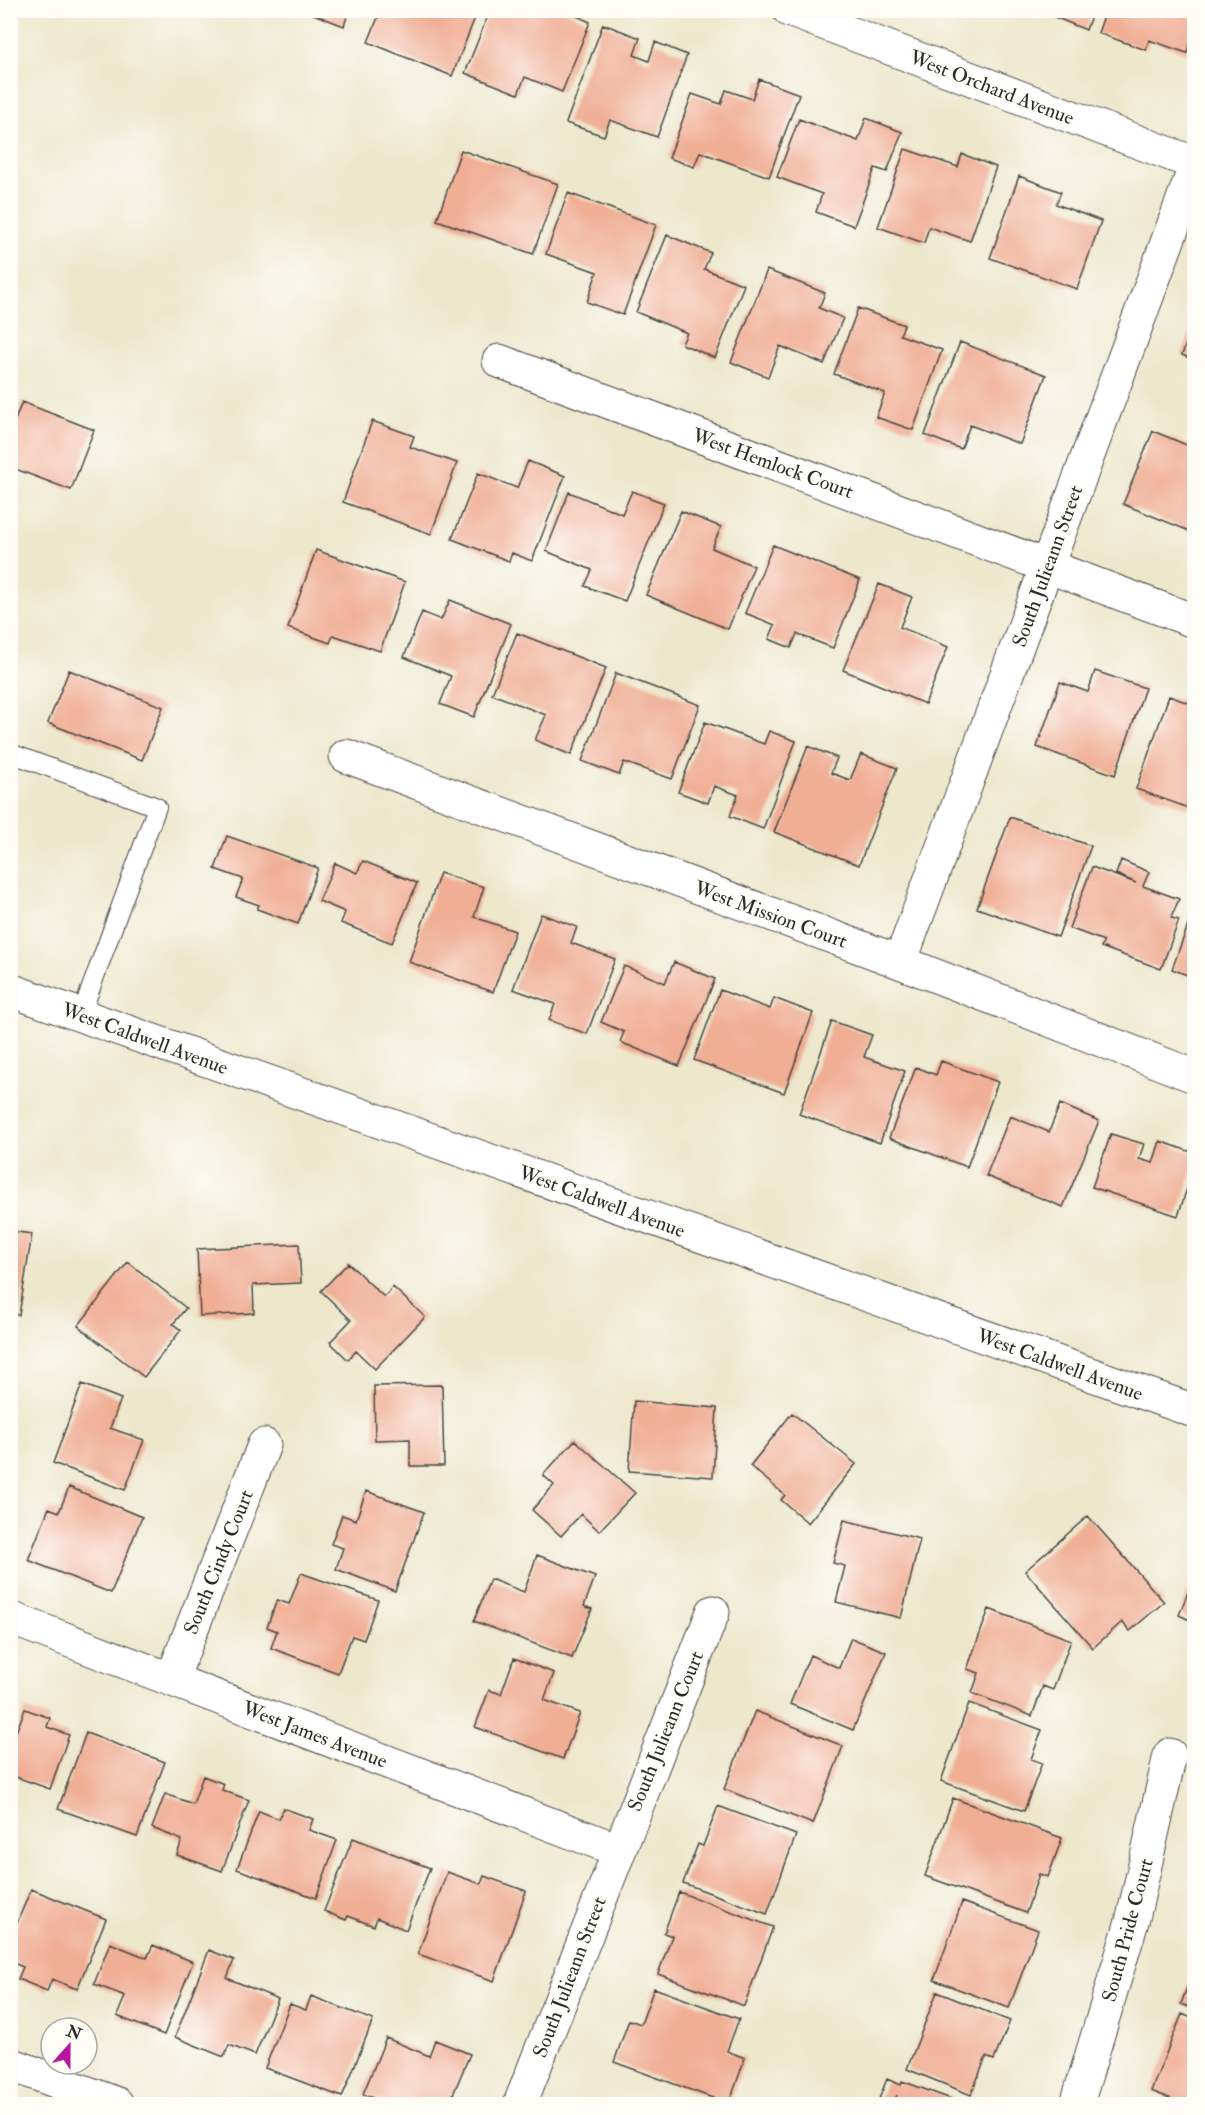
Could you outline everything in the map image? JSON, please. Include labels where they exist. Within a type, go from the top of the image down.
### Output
[{"type":"street","name":"West Orchard Avenue","points":[[789,10],[1194,163]]},
{"type":"street","name":"South Julieann Street","points":[[900,962],[1194,170]]},
{"type":"street","name":"West Hemlock Court","points":[[499,361],[1194,621]]},
{"type":"street","name":"West Mission Court","points":[[346,756],[900,962],[1194,1076]]},
{"type":"street","name":"West Caldwell Avenue","points":[[10,990],[1194,1411]]},
{"type":"street","name":"South Cindy Court","points":[[172,1679],[264,1445]]},
{"type":"street","name":"South Julieann Court","points":[[618,1850],[712,1612]]},
{"type":"street","name":"West James Avenue","points":[[10,1618],[618,1850]]},
{"type":"street","name":"South Pride Court","points":[[1077,2104],[1133,1918],[1170,1755]]},
{"type":"street","name":"South Julieann Street","points":[[520,2104],[618,1850]]},
{"type":"street","points":[[10,2064],[117,2104]]},
{"type":"lane","points":[[10,753],[157,807],[81,1015]]},
{"type":"building","points":[[303,10],[349,10],[344,26]]},
{"type":"building","points":[[381,10],[478,10],[452,76],[368,42]]},
{"type":"building","points":[[490,10],[563,10],[590,22],[562,92],[525,77],[518,94],[465,73]]},
{"type":"building","points":[[1052,10],[1093,10],[1086,30],[1050,15]]},
{"type":"building","points":[[1106,10],[1194,10],[1194,33],[1187,53],[1149,40],[1146,50],[1098,33]]},
{"type":"building","points":[[603,24],[640,38],[634,55],[649,61],[655,42],[687,55],[657,137],[610,120],[604,136],[566,123]]},
{"type":"building","points":[[759,79],[799,94],[769,177],[700,152],[694,167],[669,158],[692,94],[721,104],[726,90],[752,99]]},
{"type":"building","points":[[866,118],[902,132],[887,172],[875,168],[854,226],[816,212],[822,194],[777,177],[799,119],[858,141]]},
{"type":"building","points":[[905,149],[958,167],[962,154],[996,167],[970,241],[929,227],[924,243],[878,227]]},
{"type":"building","points":[[461,150],[558,184],[533,254],[437,220]]},
{"type":"building","points":[[1019,176],[1061,192],[1056,204],[1101,221],[1077,289],[990,258]]},
{"type":"building","points":[[568,193],[656,225],[623,315],[587,302],[597,272],[546,254]]},
{"type":"building","points":[[667,235],[711,253],[704,269],[744,285],[715,358],[682,344],[687,333],[636,312]]},
{"type":"building","points":[[767,270],[825,293],[819,308],[843,318],[824,364],[780,346],[768,377],[731,362]]},
{"type":"building","points":[[858,308],[904,325],[900,335],[942,350],[913,430],[876,417],[885,393],[834,374]]},
{"type":"building","points":[[1194,322],[1194,360],[1182,355]]},
{"type":"building","points":[[960,342],[1046,375],[1020,444],[970,425],[961,449],[925,435]]},
{"type":"building","points":[[22,402],[94,430],[71,490],[10,467],[10,433]]},
{"type":"building","points":[[372,421],[414,436],[410,447],[457,463],[431,534],[343,502]]},
{"type":"building","points":[[1153,431],[1194,448],[1194,533],[1123,504]]},
{"type":"building","points":[[528,461],[565,476],[532,561],[512,553],[509,561],[452,539],[478,473],[517,488]]},
{"type":"building","points":[[632,491],[664,503],[625,601],[585,586],[592,570],[546,551],[569,492],[622,514]]},
{"type":"building","points":[[681,511],[721,527],[712,548],[754,566],[728,629],[646,595]]},
{"type":"building","points":[[773,545],[860,580],[833,648],[797,634],[791,648],[769,639],[775,625],[745,613]]},
{"type":"building","points":[[316,550],[405,582],[380,651],[333,635],[330,643],[288,628]]},
{"type":"building","points":[[879,584],[912,597],[900,627],[948,647],[925,704],[843,670]]},
{"type":"building","points":[[450,600],[511,624],[474,717],[440,704],[451,676],[404,657],[422,612],[441,620]]},
{"type":"building","points":[[517,633],[606,668],[571,755],[535,740],[546,715],[492,694]]},
{"type":"building","points":[[69,670],[163,707],[142,760],[48,723]]},
{"type":"building","points":[[1095,671],[1145,688],[1115,775],[1037,747],[1060,682],[1088,692]]},
{"type":"building","points":[[616,673],[700,705],[672,779],[624,762],[619,775],[582,761]]},
{"type":"building","points":[[1169,696],[1194,705],[1194,810],[1136,789]]},
{"type":"building","points":[[705,722],[764,744],[769,731],[796,741],[763,829],[730,816],[738,795],[714,786],[708,803],[678,792]]},
{"type":"building","points":[[808,746],[837,758],[831,773],[850,780],[861,754],[897,768],[859,865],[774,832]]},
{"type":"building","points":[[1010,817],[1091,846],[1058,937],[977,908]]},
{"type":"building","points":[[227,836],[318,868],[298,924],[257,909],[259,905],[236,897],[243,879],[215,869]]},
{"type":"building","points":[[1121,860],[1149,872],[1143,886],[1179,899],[1171,918],[1179,920],[1161,969],[1101,947],[1104,941],[1069,928],[1092,867],[1136,883],[1116,874]]},
{"type":"building","points":[[363,861],[417,883],[392,943],[341,923],[345,912],[319,901],[335,863],[357,873]]},
{"type":"building","points":[[440,873],[484,887],[474,917],[515,931],[493,992],[409,962]]},
{"type":"building","points":[[1194,909],[1194,978],[1172,969]]},
{"type":"building","points":[[541,914],[577,927],[571,943],[615,959],[587,1034],[549,1020],[555,1004],[513,989]]},
{"type":"building","points":[[674,962],[715,979],[679,1066],[620,1042],[624,1032],[601,1022],[624,966],[665,983]]},
{"type":"building","points":[[720,990],[770,1009],[774,998],[813,1013],[784,1093],[694,1060]]},
{"type":"building","points":[[832,1021],[872,1035],[864,1057],[905,1071],[880,1143],[799,1114]]},
{"type":"building","points":[[941,1061],[998,1082],[967,1167],[889,1138],[916,1067],[936,1075]]},
{"type":"building","points":[[1060,1104],[1099,1121],[1063,1207],[986,1176],[1010,1116],[1049,1132]]},
{"type":"building","points":[[1111,1134],[1144,1144],[1139,1159],[1153,1163],[1160,1141],[1194,1153],[1194,1167],[1178,1216],[1092,1187]]},
{"type":"building","points":[[10,1231],[32,1234],[19,1315],[10,1314]]},
{"type":"building","points":[[299,1244],[301,1283],[253,1285],[254,1313],[200,1316],[197,1249]]},
{"type":"building","points":[[128,1262],[186,1308],[173,1324],[181,1330],[144,1377],[78,1326]]},
{"type":"building","points":[[348,1263],[384,1297],[393,1287],[425,1317],[375,1369],[356,1351],[348,1360],[330,1342],[351,1320],[321,1291]]},
{"type":"building","points":[[82,1384],[121,1399],[110,1428],[144,1440],[125,1490],[53,1463]]},
{"type":"building","points":[[442,1385],[444,1466],[410,1466],[410,1439],[375,1440],[374,1386]]},
{"type":"building","points":[[634,1401],[717,1408],[713,1477],[629,1471]]},
{"type":"building","points":[[792,1413],[856,1464],[808,1523],[781,1500],[785,1495],[750,1466]]},
{"type":"building","points":[[575,1440],[635,1493],[599,1531],[581,1514],[561,1536],[532,1510],[554,1485],[543,1475]]},
{"type":"building","points":[[69,1487],[142,1517],[111,1593],[28,1560],[49,1508],[59,1512]]},
{"type":"building","points":[[366,1491],[424,1512],[395,1591],[336,1569],[343,1548],[331,1544],[342,1515],[356,1520]]},
{"type":"building","points":[[1088,1516],[1164,1602],[1130,1631],[1122,1622],[1093,1648],[1025,1571]]},
{"type":"building","points":[[844,1520],[920,1539],[901,1618],[836,1602],[845,1566],[833,1563]]},
{"type":"building","points":[[537,1555],[595,1577],[584,1606],[592,1609],[572,1658],[474,1621],[490,1579],[524,1592]]},
{"type":"building","points":[[301,1573],[378,1600],[364,1640],[352,1636],[338,1673],[271,1648],[277,1631],[267,1627],[277,1600],[289,1604]]},
{"type":"building","points":[[1194,1577],[1194,1622],[1179,1615]]},
{"type":"building","points":[[989,1609],[1071,1640],[1053,1690],[1043,1686],[1032,1716],[972,1693],[979,1673],[967,1669]]},
{"type":"building","points":[[851,1638],[886,1652],[853,1730],[790,1704],[810,1655],[839,1668]]},
{"type":"building","points":[[514,1658],[554,1673],[544,1700],[580,1713],[563,1759],[475,1727],[489,1690],[501,1694]]},
{"type":"building","points":[[969,1703],[1042,1730],[1031,1759],[1042,1763],[1024,1811],[941,1781]]},
{"type":"building","points":[[25,1709],[50,1718],[47,1727],[69,1735],[50,1789],[10,1775],[10,1748]]},
{"type":"building","points":[[755,1711],[843,1746],[813,1824],[724,1789]]},
{"type":"building","points":[[86,1733],[165,1762],[137,1837],[58,1809]]},
{"type":"building","points":[[203,1776],[224,1784],[222,1790],[249,1800],[222,1871],[177,1855],[182,1840],[152,1828],[165,1794],[193,1804]]},
{"type":"building","points":[[953,1798],[1062,1838],[1048,1877],[1039,1874],[1026,1913],[925,1876]]},
{"type":"building","points":[[718,1806],[796,1835],[767,1914],[683,1883],[698,1844],[703,1846]]},
{"type":"building","points":[[283,1808],[313,1819],[309,1830],[337,1840],[316,1898],[237,1869],[259,1811],[279,1819]]},
{"type":"building","points":[[353,1838],[430,1868],[406,1930],[377,1918],[374,1926],[348,1916],[346,1920],[324,1911]]},
{"type":"building","points":[[447,1872],[481,1884],[484,1876],[526,1891],[494,1981],[418,1954]]},
{"type":"building","points":[[31,1889],[106,1919],[77,1989],[52,1979],[47,1991],[18,1979],[23,1967],[10,1962],[10,1940]]},
{"type":"building","points":[[679,1892],[773,1927],[744,2006],[658,1974],[672,1936],[664,1933]]},
{"type":"building","points":[[962,1902],[1038,1930],[1009,2008],[934,1980]]},
{"type":"building","points":[[110,1943],[147,1958],[153,1945],[193,1962],[164,2035],[117,2016],[125,1996],[94,1984]]},
{"type":"building","points":[[209,1950],[234,1960],[227,1978],[278,1999],[255,2055],[229,2045],[224,2057],[175,2037]]},
{"type":"building","points":[[1194,1968],[1194,2009],[1181,2004]]},
{"type":"building","points":[[654,1988],[739,2019],[727,2051],[745,2058],[729,2104],[614,2062],[629,2020],[641,2024]]},
{"type":"building","points":[[937,1992],[1010,2021],[994,2060],[986,2057],[971,2095],[907,2069]]},
{"type":"building","points":[[311,1996],[373,2020],[342,2097],[265,2068],[290,2004],[306,2010]]},
{"type":"building","points":[[1182,2014],[1194,2019],[1194,2104],[1185,2104],[1151,2091]]},
{"type":"building","points":[[386,2038],[429,2056],[435,2040],[470,2054],[449,2104],[389,2104],[363,2094]]},
{"type":"building","points":[[887,2079],[901,2085],[902,2081],[954,2100],[952,2104],[894,2104],[897,2095],[893,2104],[877,2104]]}]
